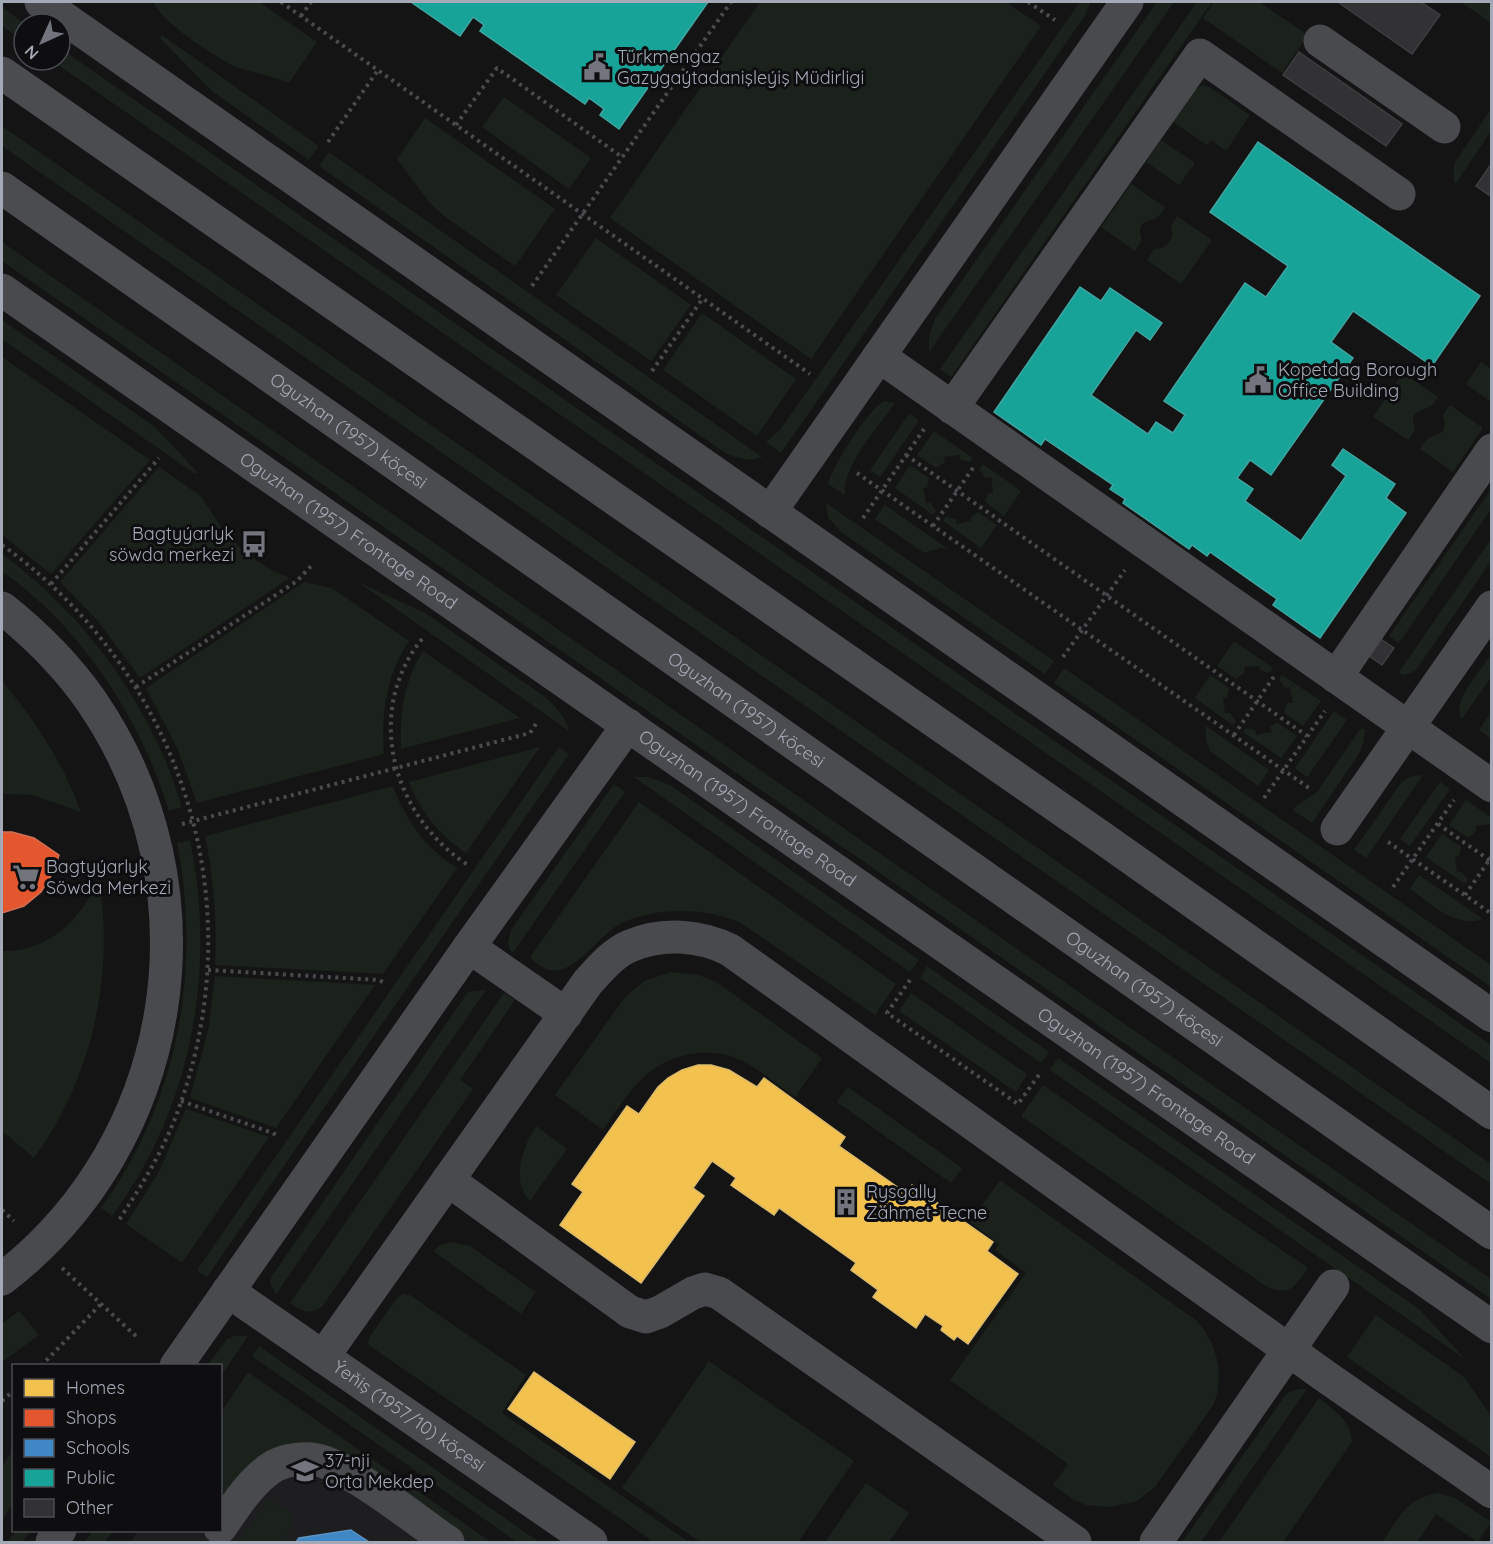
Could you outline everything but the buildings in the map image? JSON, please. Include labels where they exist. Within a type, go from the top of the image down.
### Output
[{"type":"main road","points":[[2,73],[1111,844],[1491,1113]]},
{"type":"main road","name":"Oguzhan (1957) köçesi","points":[[2,188],[1491,1233]]},
{"type":"street","points":[[41,2],[1491,1016]]},
{"type":"street","points":[[770,512],[1127,2]]},
{"type":"street","points":[[1320,41],[1444,127]]},
{"type":"street","points":[[940,417],[1200,55],[1399,194]]},
{"type":"street","name":"Oguzhan (1957) Frontage Road","points":[[2,291],[1491,1327]]},
{"type":"street","points":[[879,356],[940,417],[1144,543],[1332,691],[1408,727],[1491,786]]},
{"type":"street","points":[[1332,691],[1491,450]]},
{"type":"street","points":[[2,608],[49,650],[91,701],[115,739],[142,800],[152,832],[163,885],[167,952],[161,1017],[150,1061],[136,1102],[106,1162],[82,1198],[39,1246],[2,1279]]},
{"type":"street","points":[[1337,829],[1491,608]]},
{"type":"street","points":[[177,1364],[469,947],[628,725]]},
{"type":"street","points":[[323,1357],[588,982],[615,955],[630,946],[668,937],[687,937],[712,941],[730,950],[1491,1492]]},
{"type":"street","points":[[469,947],[566,1014]]},
{"type":"street","points":[[448,1180],[630,1312],[646,1317],[705,1289],[719,1293],[1075,1542]]},
{"type":"street","points":[[1156,1542],[1333,1286]]},
{"type":"street","name":"Ýeňiş (1957/10) köçesi","points":[[228,1291],[591,1542]]},
{"type":"street","points":[[222,1526],[247,1491],[273,1466],[290,1460],[312,1458],[333,1465],[353,1476],[448,1542]]},
{"type":"path","points":[[281,2],[810,374]]},
{"type":"path","points":[[301,16],[311,2]]},
{"type":"path","points":[[532,286],[731,2]]},
{"type":"path","points":[[1028,2],[1055,20]]},
{"type":"path","points":[[456,125],[497,68],[622,157]]},
{"type":"path","points":[[328,142],[378,70]]},
{"type":"path","points":[[652,371],[704,298]]},
{"type":"path","points":[[863,518],[906,455],[940,417]]},
{"type":"path","points":[[906,455],[1307,736]]},
{"type":"path","points":[[51,584],[159,458]]},
{"type":"path","points":[[933,526],[978,461]]},
{"type":"path","points":[[857,473],[1309,788]]},
{"type":"path","points":[[1064,657],[1144,543]]},
{"type":"path","points":[[136,687],[297,581],[313,564]]},
{"type":"path","points":[[422,639],[407,663],[394,702],[391,726],[392,752],[403,791],[418,818],[433,838],[468,865]]},
{"type":"path","points":[[1234,735],[1277,672]]},
{"type":"path","points":[[1264,798],[1307,736],[1332,691]]},
{"type":"path","points":[[152,832],[530,733],[538,721]]},
{"type":"path","points":[[1393,887],[1458,795]]},
{"type":"path","points":[[1438,824],[1491,859],[1465,895]]},
{"type":"path","points":[[1388,842],[1491,914]]},
{"type":"path","points":[[208,970],[379,980],[386,984]]},
{"type":"path","points":[[910,980],[886,1013],[1018,1104],[1041,1072]]},
{"type":"path","points":[[181,1101],[279,1137]]},
{"type":"path","points":[[2,1210],[139,1339]]},
{"type":"path","points":[[42,1364],[101,1304]]},
{"type":"shaded area","points":[[154,2],[259,2],[317,42],[289,83],[239,68],[218,57],[166,19]]},
{"type":"shaded area","points":[[760,2],[1006,2],[1041,26],[811,359],[610,218]]},
{"type":"shaded area","points":[[1080,2],[1091,2],[1084,17],[781,453],[766,442],[780,430]]},
{"type":"shaded area","points":[[1157,2],[1174,2],[929,352],[929,336],[935,319]]},
{"type":"shaded area","points":[[1197,2],[1212,2],[951,377],[940,369]]},
{"type":"shaded area","points":[[1214,2],[1259,2],[1308,35],[1282,73],[1203,18]]},
{"type":"shaded area","points":[[1461,2],[1491,2],[1491,23]]},
{"type":"shaded area","points":[[2,7],[12,14],[12,33],[2,26]]},
{"type":"shaded area","points":[[162,35],[319,146],[309,160],[212,91],[160,38]]},
{"type":"shaded area","points":[[72,56],[1491,1045],[1491,1063],[68,72],[72,72]]},
{"type":"shaded area","points":[[1203,85],[1250,115],[1226,151],[1211,140],[1207,145],[1173,122],[1196,89]]},
{"type":"shaded area","points":[[504,97],[591,158],[569,189],[482,127]]},
{"type":"shaded area","points":[[1491,109],[1491,131],[1456,183],[1454,182],[1454,164]]},
{"type":"shaded area","points":[[425,118],[555,209],[515,266],[444,216],[429,202],[397,159]]},
{"type":"shaded area","points":[[2,126],[1491,1164],[1491,1184],[2,146]]},
{"type":"shaded area","points":[[1161,140],[1195,163],[1179,185],[1146,162]]},
{"type":"shaded area","points":[[329,152],[762,457],[744,459],[725,453],[319,166]]},
{"type":"shaded area","points":[[1131,184],[1165,207],[1159,216],[1142,225],[1140,233],[1142,240],[1135,251],[1101,227]]},
{"type":"shaded area","points":[[1177,216],[1212,240],[1181,284],[1147,260],[1154,249],[1167,245],[1172,235],[1171,226]]},
{"type":"shaded area","points":[[596,238],[691,305],[651,361],[556,295]]},
{"type":"shaded area","points":[[2,242],[1491,1279],[1491,1299],[2,261]]},
{"type":"shaded area","points":[[702,313],[796,379],[757,436],[663,370]]},
{"type":"shaded area","points":[[2,320],[155,427],[197,472],[195,474],[2,339]]},
{"type":"shaded area","points":[[2,357],[150,460],[51,574],[2,535]]},
{"type":"shaded area","points":[[1481,362],[1491,369],[1491,402],[1466,384]]},
{"type":"shaded area","points":[[1403,373],[1438,397],[1432,405],[1415,414],[1413,423],[1415,430],[1408,440],[1373,417]]},
{"type":"shaded area","points":[[885,401],[895,403],[862,447],[849,472],[845,484],[845,495],[828,484],[831,476],[861,425],[878,405]]},
{"type":"shaded area","points":[[1450,405],[1483,428],[1453,472],[1420,449],[1426,440],[1443,431],[1445,422],[1443,415]]},
{"type":"shaded area","points":[[909,414],[919,420],[880,477],[870,470]]},
{"type":"shaded area","points":[[934,431],[973,458],[970,462],[960,460],[960,455],[944,457],[945,462],[936,468],[917,455]]},
{"type":"shaded area","points":[[983,464],[1021,491],[1004,516],[985,502],[988,493],[993,493],[991,477],[985,478],[979,469]]},
{"type":"shaded area","points":[[910,465],[929,478],[927,487],[923,488],[926,503],[930,502],[936,511],[933,515],[895,488]]},
{"type":"shaded area","points":[[159,467],[201,496],[225,533],[248,555],[275,572],[290,578],[140,678],[97,620],[60,582]]},
{"type":"shaded area","points":[[1491,489],[1491,509],[1399,643],[1389,636]]},
{"type":"shaded area","points":[[826,503],[1054,661],[1045,674],[841,532],[828,517]]},
{"type":"shaded area","points":[[885,505],[948,549],[941,548],[924,553],[875,519]]},
{"type":"shaded area","points":[[978,512],[997,525],[981,548],[943,521],[946,517],[956,519],[956,524],[971,521],[971,517]]},
{"type":"shaded area","points":[[1491,539],[1491,561],[1416,670],[1402,675],[1399,672]]},
{"type":"shaded area","points":[[2,554],[52,596],[96,644],[115,670],[149,725],[166,761],[182,807],[169,811],[142,742],[105,677],[58,619],[2,571]]},
{"type":"shaded area","points":[[304,582],[332,588],[409,641],[390,681],[383,724],[384,754],[197,803],[178,750],[146,688]]},
{"type":"shaded area","points":[[358,582],[427,614],[545,697],[560,712],[569,731]]},
{"type":"shaded area","points":[[1234,641],[1273,668],[1269,673],[1260,670],[1259,666],[1244,667],[1245,672],[1236,679],[1217,666]]},
{"type":"shaded area","points":[[423,651],[520,718],[401,749],[404,698],[411,674]]},
{"type":"shaded area","points":[[1491,655],[1491,677],[1462,719],[1459,712],[1460,704]]},
{"type":"shaded area","points":[[1064,668],[1491,965],[1491,987],[1054,683]]},
{"type":"shaded area","points":[[1210,675],[1229,688],[1227,698],[1223,698],[1225,713],[1230,713],[1236,721],[1233,725],[1195,698]]},
{"type":"shaded area","points":[[1282,675],[1321,701],[1303,726],[1284,713],[1287,703],[1293,703],[1290,687],[1285,688],[1279,680]]},
{"type":"shaded area","points":[[2,681],[48,743],[66,776],[81,812],[32,795],[2,794]]},
{"type":"shaded area","points":[[1334,711],[1347,720],[1307,777],[1295,768]]},
{"type":"shaded area","points":[[1491,712],[1491,739],[1479,730]]},
{"type":"shaded area","points":[[1277,722],[1297,736],[1281,758],[1243,732],[1246,728],[1255,730],[1256,735],[1272,732],[1270,727]]},
{"type":"shaded area","points":[[1206,726],[1269,770],[1258,786],[1210,751],[1206,741]]},
{"type":"shaded area","points":[[1361,728],[1365,730],[1360,752],[1312,823],[1293,810],[1317,792]]},
{"type":"shaded area","points":[[540,747],[466,853],[439,831],[425,813],[409,782]]},
{"type":"shaded area","points":[[559,747],[569,754],[207,1277],[197,1270]]},
{"type":"shaded area","points":[[1423,775],[1366,858],[1354,850],[1401,783],[1409,777]]},
{"type":"shaded area","points":[[634,777],[649,777],[670,785],[919,960],[910,972]]},
{"type":"shaded area","points":[[1440,782],[1450,789],[1410,846],[1400,839]]},
{"type":"shaded area","points":[[614,784],[625,792],[512,954],[508,943],[511,930]]},
{"type":"shaded area","points":[[393,786],[418,832],[436,852],[457,868],[383,974],[215,965],[214,900],[205,836]]},
{"type":"shaded area","points":[[1466,800],[1492,818],[1491,827],[1491,824],[1476,826],[1476,831],[1468,838],[1449,825]]},
{"type":"shaded area","points":[[639,802],[896,984],[875,1015],[741,923],[712,914],[680,911],[634,918],[620,924],[564,969],[554,971],[535,962],[530,957]]},
{"type":"shaded area","points":[[1442,834],[1461,847],[1459,856],[1455,857],[1457,872],[1461,872],[1468,880],[1465,884],[1426,857]]},
{"type":"shaded area","points":[[190,840],[198,889],[200,938],[198,987],[191,1036],[179,1084],[162,1130],[139,1174],[112,1216],[101,1208],[127,1167],[149,1124],[165,1079],[177,1033],[184,986],[186,939],[184,891],[177,843]]},
{"type":"shaded area","points":[[1419,875],[1483,919],[1473,921],[1453,918],[1435,907],[1410,889]]},
{"type":"shaded area","points":[[99,881],[104,954],[94,1026],[84,1061],[70,1095],[54,1128],[34,1158],[2,1131],[2,951],[34,946],[61,931],[82,908]]},
{"type":"shaded area","points":[[927,966],[1049,1052],[1041,1063],[920,978]]},
{"type":"shaded area","points":[[671,972],[699,975],[718,983],[822,1058],[795,1097],[745,1062],[729,1056],[706,1053],[682,1056],[654,1069],[642,1078],[603,1130],[555,1095],[625,997],[644,981]]},
{"type":"shaded area","points":[[215,976],[375,985],[276,1128],[190,1098],[209,1026]]},
{"type":"shaded area","points":[[486,990],[276,1294],[270,1282],[272,1276],[468,992]]},
{"type":"shaded area","points":[[504,993],[515,1000],[460,1080],[473,1089],[324,1304],[311,1312],[294,1306],[290,1303]]},
{"type":"shaded area","points":[[911,993],[1027,1074],[1016,1092],[899,1011]]},
{"type":"shaded area","points":[[1058,1058],[1419,1309],[1465,1359],[1050,1070]]},
{"type":"shaded area","points":[[1043,1085],[1308,1268],[1292,1288],[1275,1290],[1267,1287],[1021,1116]]},
{"type":"shaded area","points":[[848,1087],[962,1168],[951,1183],[837,1102]]},
{"type":"shaded area","points":[[186,1109],[269,1137],[182,1263],[126,1224],[159,1171]]},
{"type":"shaded area","points":[[536,1126],[567,1149],[530,1201],[524,1193],[520,1174],[523,1153]]},
{"type":"shaded area","points":[[1000,1180],[1197,1321],[1210,1339],[1219,1371],[1214,1404],[1154,1488],[1137,1501],[1111,1507],[1086,1505],[1074,1500],[1053,1485],[1068,1464],[950,1380],[1026,1273],[995,1250],[999,1244],[970,1222]]},
{"type":"shaded area","points":[[450,1242],[470,1246],[536,1292],[521,1314],[433,1251]]},
{"type":"shaded area","points":[[403,1294],[410,1295],[526,1375],[502,1413],[689,1542],[654,1542],[370,1346],[368,1343],[370,1336],[397,1298]]},
{"type":"shaded area","points":[[19,1311],[39,1335],[2,1362],[2,1324]]},
{"type":"shaded area","points":[[1376,1315],[1464,1377],[1491,1416],[1491,1457],[1347,1357]]},
{"type":"shaded area","points":[[234,1336],[248,1336],[222,1375],[222,1364],[209,1364],[227,1339]]},
{"type":"shaded area","points":[[259,1346],[539,1542],[517,1542],[252,1356]]},
{"type":"shaded area","points":[[709,1361],[854,1461],[798,1542],[700,1542],[622,1488]]},
{"type":"shaded area","name":"37-nji Orta Mekdep","points":[[248,1372],[491,1542],[130,1542],[137,1532],[222,1532],[222,1411]]},
{"type":"shaded area","points":[[248,1373],[490,1542],[474,1542],[360,1462],[292,1443],[272,1449],[253,1461],[222,1500],[222,1412]]},
{"type":"shaded area","points":[[1307,1389],[1201,1542],[1182,1542],[1284,1397],[1289,1392]]},
{"type":"shaded area","points":[[1319,1398],[1346,1422],[1352,1442],[1283,1542],[1219,1542]]},
{"type":"shaded area","points":[[12,1452],[12,1505],[2,1520],[2,1467]]},
{"type":"shaded area","points":[[866,1483],[909,1513],[889,1542],[825,1542]]},
{"type":"shaded area","points":[[1439,1493],[1455,1498],[1491,1522],[1478,1542],[1436,1514],[1417,1542],[1382,1542],[1411,1504],[1428,1495]]},
{"type":"shaded area","points":[[269,1499],[292,1515],[292,1528],[282,1542],[239,1542]]},
{"type":"shaded area","points":[[15,1532],[29,1532],[22,1542],[7,1542]]},
{"type":"shaded area","points":[[92,1532],[112,1532],[105,1542],[85,1542]]},
{"type":"place","name":"Türkmengaz Gazygaýtadanişleýiş Müdirligi","points":[[597,67]]},
{"type":"place","name":"Kopetdag Borough Office Building","points":[[1258,380]]},
{"type":"place","name":"Bagtyýarlyk söwda merkezi","points":[[254,544]]},
{"type":"place","name":"Bagtyýarlyk Söwda Merkezi","points":[[26,877]]},
{"type":"place","name":"Rysgally Zähmet-Tecne","points":[[846,1202]]},
{"type":"place","name":"37-nji Orta Mekdep","points":[[305,1471]]}]
